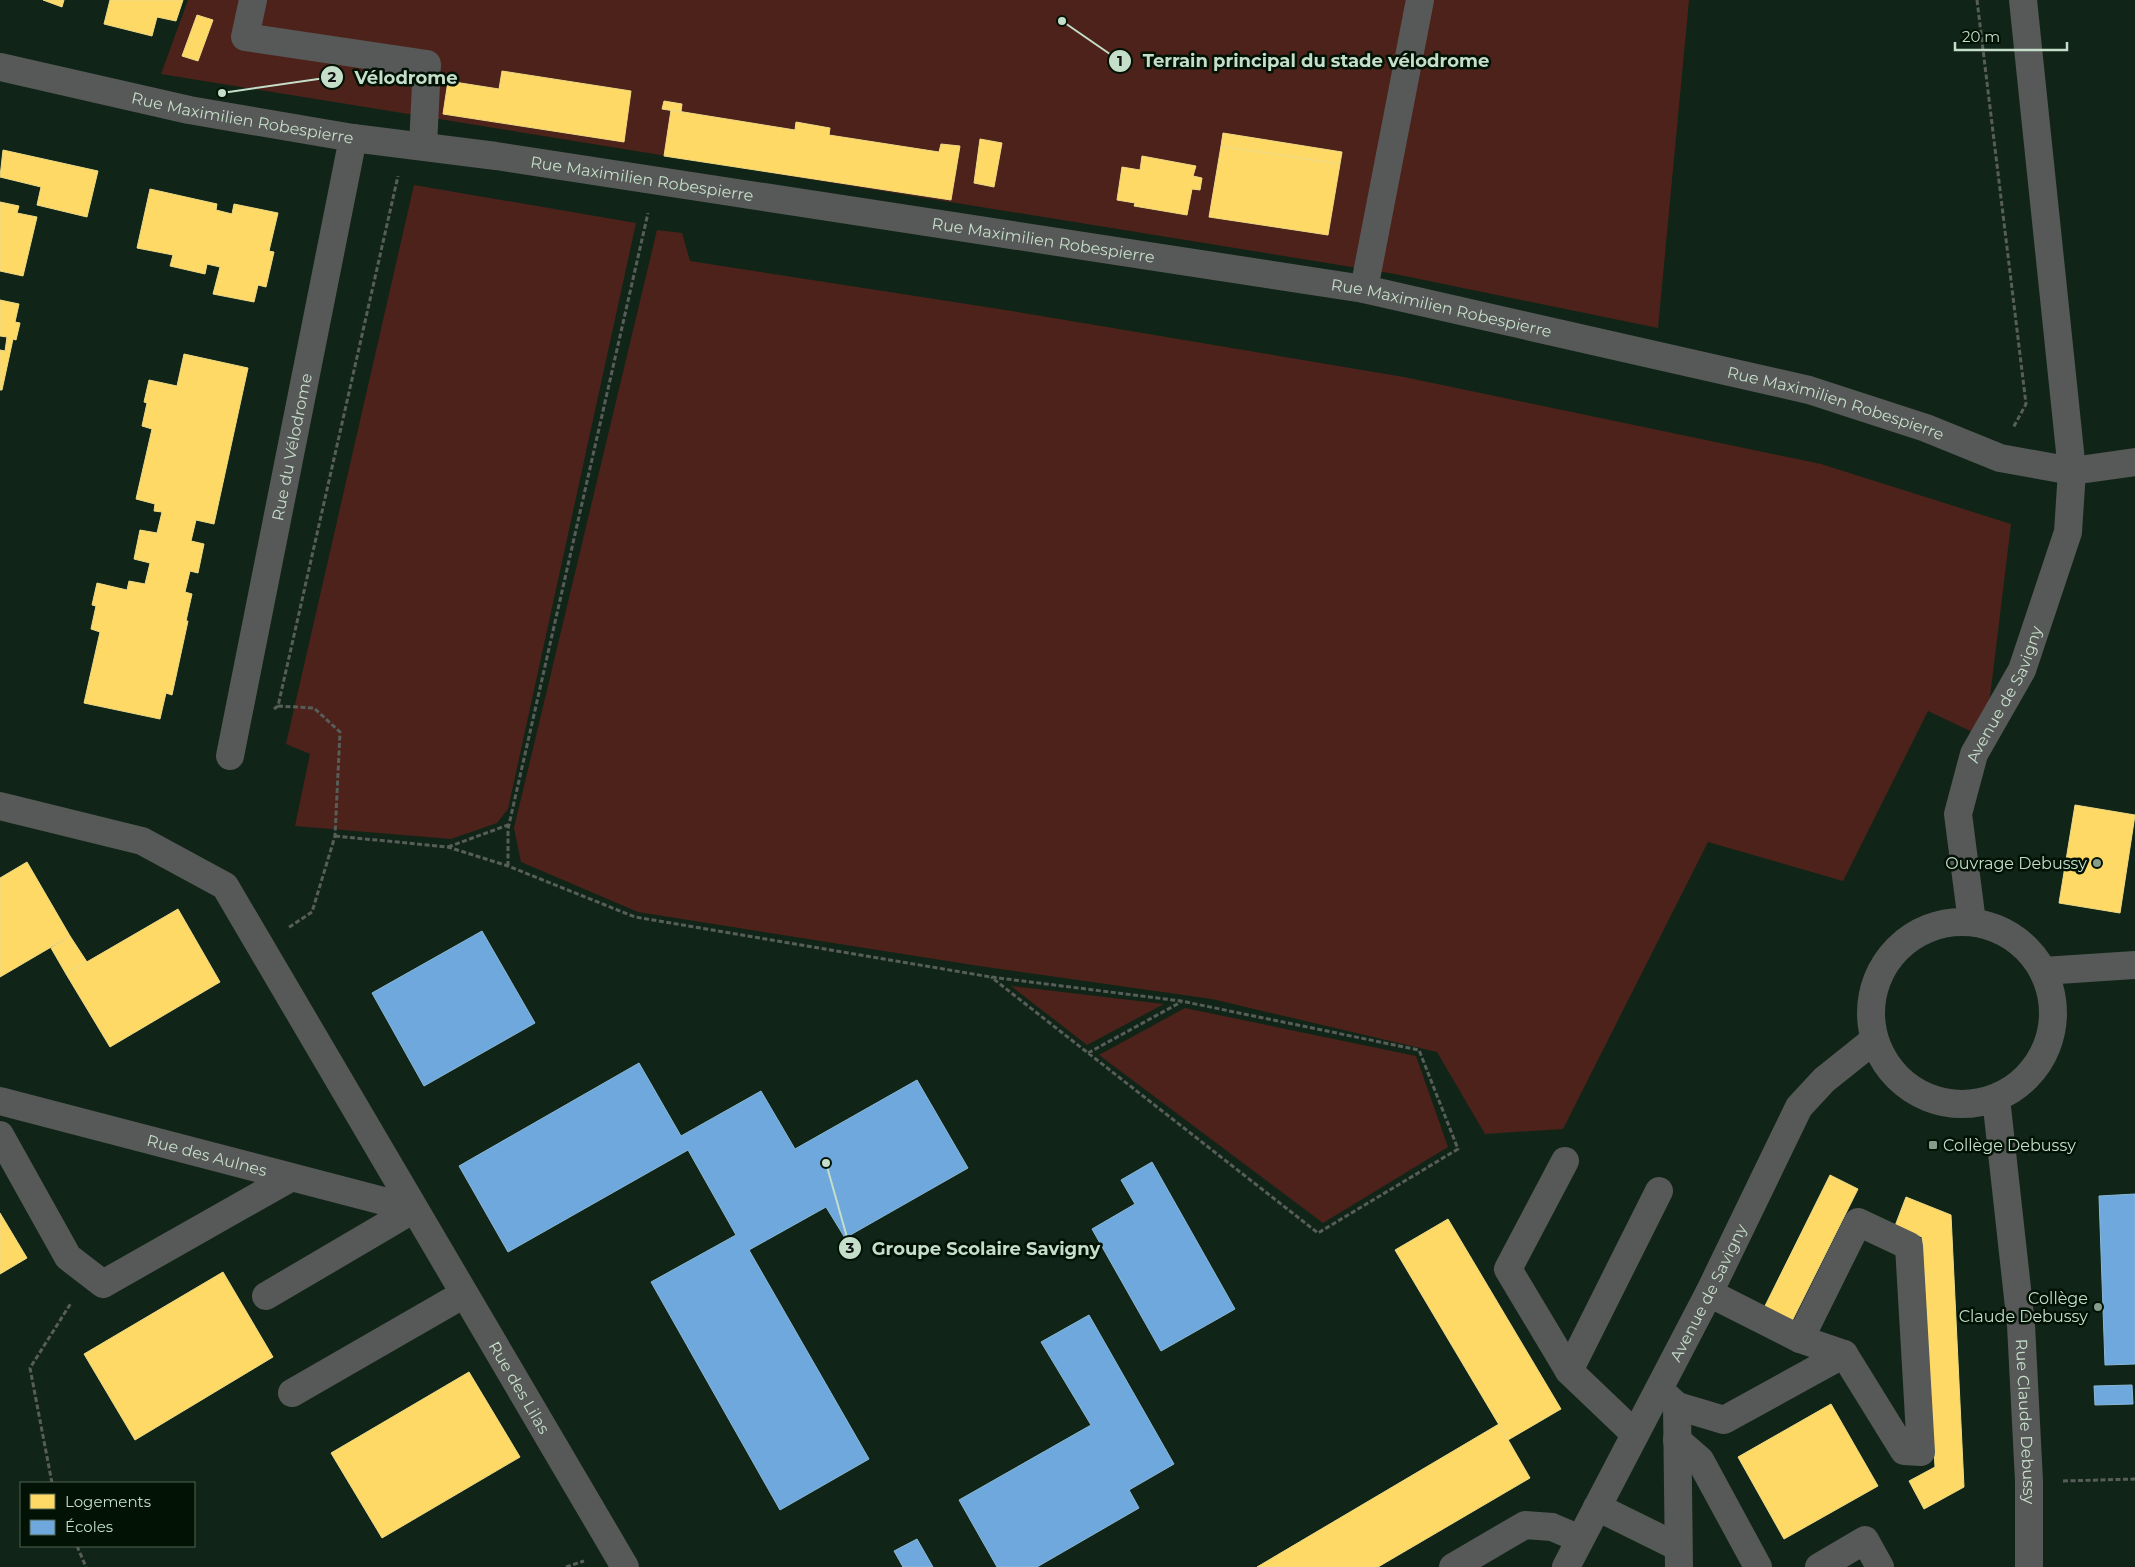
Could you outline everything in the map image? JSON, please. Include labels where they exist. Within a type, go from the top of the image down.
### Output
[{"type":"street","points":[[253,0],[245,37],[427,64],[414,145]]},
{"type":"street","points":[[1364,289],[1420,0]]},
{"type":"street","name":"Avenue de Savigny","points":[[1972,922],[1958,814],[1974,754],[2022,670],[2068,532],[2072,471],[2023,0]]},
{"type":"street","name":"Rue Maximilien Robespierre","points":[[0,68],[189,110],[353,138],[655,180],[1364,289],[1809,390],[1926,428],[2000,458],[2072,471],[2135,462]]},
{"type":"street","name":"Rue du Vélodrome","points":[[232,746],[353,138]]},
{"type":"street","name":"Rue des Lilas","points":[[0,806],[142,841],[225,886],[625,1567]]},
{"type":"street","points":[[1972,922],[2000,930],[2025,947],[2043,971],[2053,1000],[2052,1031],[2047,1045],[2041,1059],[2022,1083],[1996,1098],[1966,1105],[1936,1102],[1909,1088],[1888,1067],[1874,1040],[1870,1010],[1876,980],[1891,955],[1914,935],[1942,924],[1972,922]]},
{"type":"street","points":[[2043,971],[2135,965]]},
{"type":"street","name":"Avenue de Savigny","points":[[1566,1567],[1635,1434],[1668,1398],[1710,1293],[1799,1108],[1824,1080],[1874,1040]]},
{"type":"street","name":"Rue Claude Debussy","points":[[1996,1098],[2020,1315],[2029,1481],[2029,1567]]},
{"type":"street","name":"Rue des Aulnes","points":[[0,1101],[414,1209]]},
{"type":"street","points":[[0,1135],[68,1257],[103,1284],[290,1178]]},
{"type":"street","points":[[1565,1160],[1508,1269],[1569,1371],[1635,1434]]},
{"type":"street","points":[[1569,1371],[1659,1191]]},
{"type":"street","points":[[266,1296],[414,1209]]},
{"type":"street","points":[[1710,1293],[1800,1339],[1844,1354],[1904,1451],[1921,1452],[1909,1246],[1858,1222],[1800,1339]]},
{"type":"street","points":[[292,1393],[464,1294]]},
{"type":"street","points":[[1668,1398],[1724,1420],[1844,1354]]},
{"type":"street","points":[[1668,1398],[1677,1440],[1679,1557]]},
{"type":"street","points":[[1677,1440],[1700,1460],[1758,1567]]},
{"type":"street","points":[[1597,1507],[1679,1557]]},
{"type":"street","points":[[1453,1567],[1525,1525],[1552,1527],[1580,1539]]},
{"type":"street","points":[[1819,1567],[1865,1540],[1880,1567]]},
{"type":"path","points":[[1977,0],[2026,404],[2018,417],[2000,458]]},
{"type":"path","points":[[232,746],[278,706],[414,145]]},
{"type":"path","points":[[508,866],[509,825],[655,180]]},
{"type":"path","points":[[260,946],[312,912],[335,836],[340,732],[314,708],[278,706]]},
{"type":"path","points":[[448,847],[509,825]]},
{"type":"path","points":[[335,836],[448,847],[508,866],[635,917],[992,977],[1181,1001],[1419,1050],[1458,1149],[1318,1233],[992,977]]},
{"type":"path","points":[[1088,1053],[1181,1001]]},
{"type":"path","points":[[52,1482],[30,1368],[90,1274]]},
{"type":"path","points":[[2029,1481],[2135,1479]]},
{"type":"path","points":[[77,1547],[86,1567]]},
{"type":"shaded area","points":[[188,0],[1689,0],[1658,328],[1395,274],[161,74]]},
{"type":"shaded area","points":[[414,185],[636,223],[508,809],[497,823],[451,839],[295,826],[310,754],[286,744]]},
{"type":"shaded area","points":[[657,230],[682,233],[690,261],[1012,311],[1404,377],[1821,464],[2011,524],[1985,738],[1928,711],[1843,881],[1708,842],[1563,1129],[1485,1134],[1437,1052],[1212,999],[979,966],[638,912],[521,862],[514,828]]},
{"type":"shaded area","points":[[1011,986],[1164,1004],[1087,1045]]},
{"type":"shaded area","points":[[1185,1008],[1416,1056],[1448,1147],[1323,1223],[1099,1055]]},
{"type":"building: Logements","points":[[43,0],[64,0],[62,7]]},
{"type":"building: Logements","points":[[110,0],[183,0],[176,21],[157,17],[152,36],[104,24]]},
{"type":"building: Logements","points":[[197,15],[213,20],[198,61],[182,56]]},
{"type":"building: Logements","points":[[502,71],[631,91],[624,142],[443,114],[448,81],[499,89]]},
{"type":"building: Logements","points":[[664,101],[682,104],[681,112],[662,109]]},
{"type":"building: Logements","points":[[671,110],[795,130],[796,122],[830,128],[829,135],[939,152],[941,144],[960,146],[951,200],[664,156]]},
{"type":"building: Logements","points":[[1223,133],[1342,152],[1340,164],[1221,146]]},
{"type":"building: Logements","points":[[980,139],[1002,143],[994,187],[974,183]]},
{"type":"building: Logements","points":[[1221,146],[1340,164],[1328,235],[1209,217]]},
{"type":"building: Logements","points":[[3,150],[98,171],[87,217],[37,205],[41,187],[0,177]]},
{"type":"building: Logements","points":[[1142,156],[1196,166],[1193,176],[1202,178],[1200,190],[1192,189],[1187,215],[1134,206],[1135,203],[1117,200],[1122,167],[1140,170]]},
{"type":"building: Logements","points":[[150,189],[217,204],[216,210],[232,214],[234,204],[278,213],[269,251],[274,252],[266,287],[258,285],[254,302],[213,294],[220,267],[207,264],[205,274],[170,266],[173,255],[137,248]]},
{"type":"building: Logements","points":[[0,202],[19,206],[17,213],[37,217],[23,276],[0,271]]},
{"type":"building: Logements","points":[[0,300],[19,304],[15,322],[20,323],[16,340],[13,339],[2,390],[0,390],[0,350],[5,351],[7,337],[0,336]]},
{"type":"building: Logements","points":[[184,354],[248,368],[214,524],[196,520],[191,541],[204,544],[198,573],[190,571],[185,592],[192,594],[186,621],[188,621],[172,695],[166,693],[160,719],[84,703],[100,632],[91,629],[96,606],[92,605],[97,583],[127,590],[129,581],[145,584],[150,563],[134,559],[140,530],[157,533],[162,512],[154,511],[155,504],[136,499],[152,429],[142,426],[147,403],[144,402],[149,380],[177,386]]},
{"type":"building: Logements","name":"Ouvrage Debussy","points":[[2075,805],[2135,815],[2120,913],[2059,903]]},
{"type":"building: Logements","points":[[27,862],[70,936],[0,977],[0,878]]},
{"type":"building: Logements","points":[[178,909],[220,982],[110,1047],[66,974]]},
{"type":"building: Logements","points":[[70,936],[87,962],[66,974],[51,948]]},
{"type":"building: Logements","points":[[1830,1175],[1858,1189],[1789,1327],[1762,1312]]},
{"type":"building: Logements","points":[[1906,1197],[1951,1215],[1964,1487],[1924,1509],[1909,1481],[1935,1467],[1922,1237],[1895,1226]]},
{"type":"building: Logements","points":[[0,1213],[27,1258],[0,1274]]},
{"type":"building: Logements","points":[[1448,1219],[1561,1409],[1508,1440],[1395,1250]]},
{"type":"building: Logements","points":[[223,1272],[273,1357],[135,1440],[84,1354]]},
{"type":"building: Logements","points":[[469,1372],[520,1457],[382,1538],[331,1453]]},
{"type":"building: Logements","points":[[1831,1404],[1878,1486],[1784,1539],[1738,1457]]},
{"type":"building: Logements","points":[[1499,1424],[1530,1478],[1378,1567],[1257,1567]]},
{"type":"building: Écoles","points":[[482,931],[535,1023],[424,1086],[372,993]]},
{"type":"building: Écoles","points":[[639,1063],[681,1136],[761,1091],[795,1149],[917,1080],[968,1168],[845,1238],[826,1207],[749,1250],[869,1459],[780,1510],[651,1282],[736,1235],[688,1150],[508,1252],[459,1166]]},
{"type":"building: Écoles","points":[[1152,1162],[1235,1309],[1161,1351],[1092,1229],[1135,1204],[1121,1180]]},
{"type":"building: Écoles","points":[[2135,1194],[2135,1364],[2105,1365],[2099,1196]]},
{"type":"building: Écoles","points":[[1089,1315],[1174,1464],[1129,1490],[1139,1508],[1037,1567],[997,1567],[959,1500],[1091,1425],[1041,1342]]},
{"type":"building: Écoles","points":[[2132,1385],[2133,1404],[2095,1405],[2094,1386]]},
{"type":"building: Écoles","points":[[917,1539],[933,1567],[903,1567],[894,1551]]},
{"type":"place","name":"Terrain principal du stade vélodrome","points":[[1062,21]]},
{"type":"place","name":"Vélodrome","points":[[222,93]]},
{"type":"place","name":"Ouvrage Debussy","points":[[2097,863]]},
{"type":"place","name":"Collège Debussy","points":[[1933,1145]]},
{"type":"place","name":"Groupe Scolaire Savigny","points":[[826,1163]]},
{"type":"place","name":"Collège Claude Debussy","points":[[2098,1307]]}]
